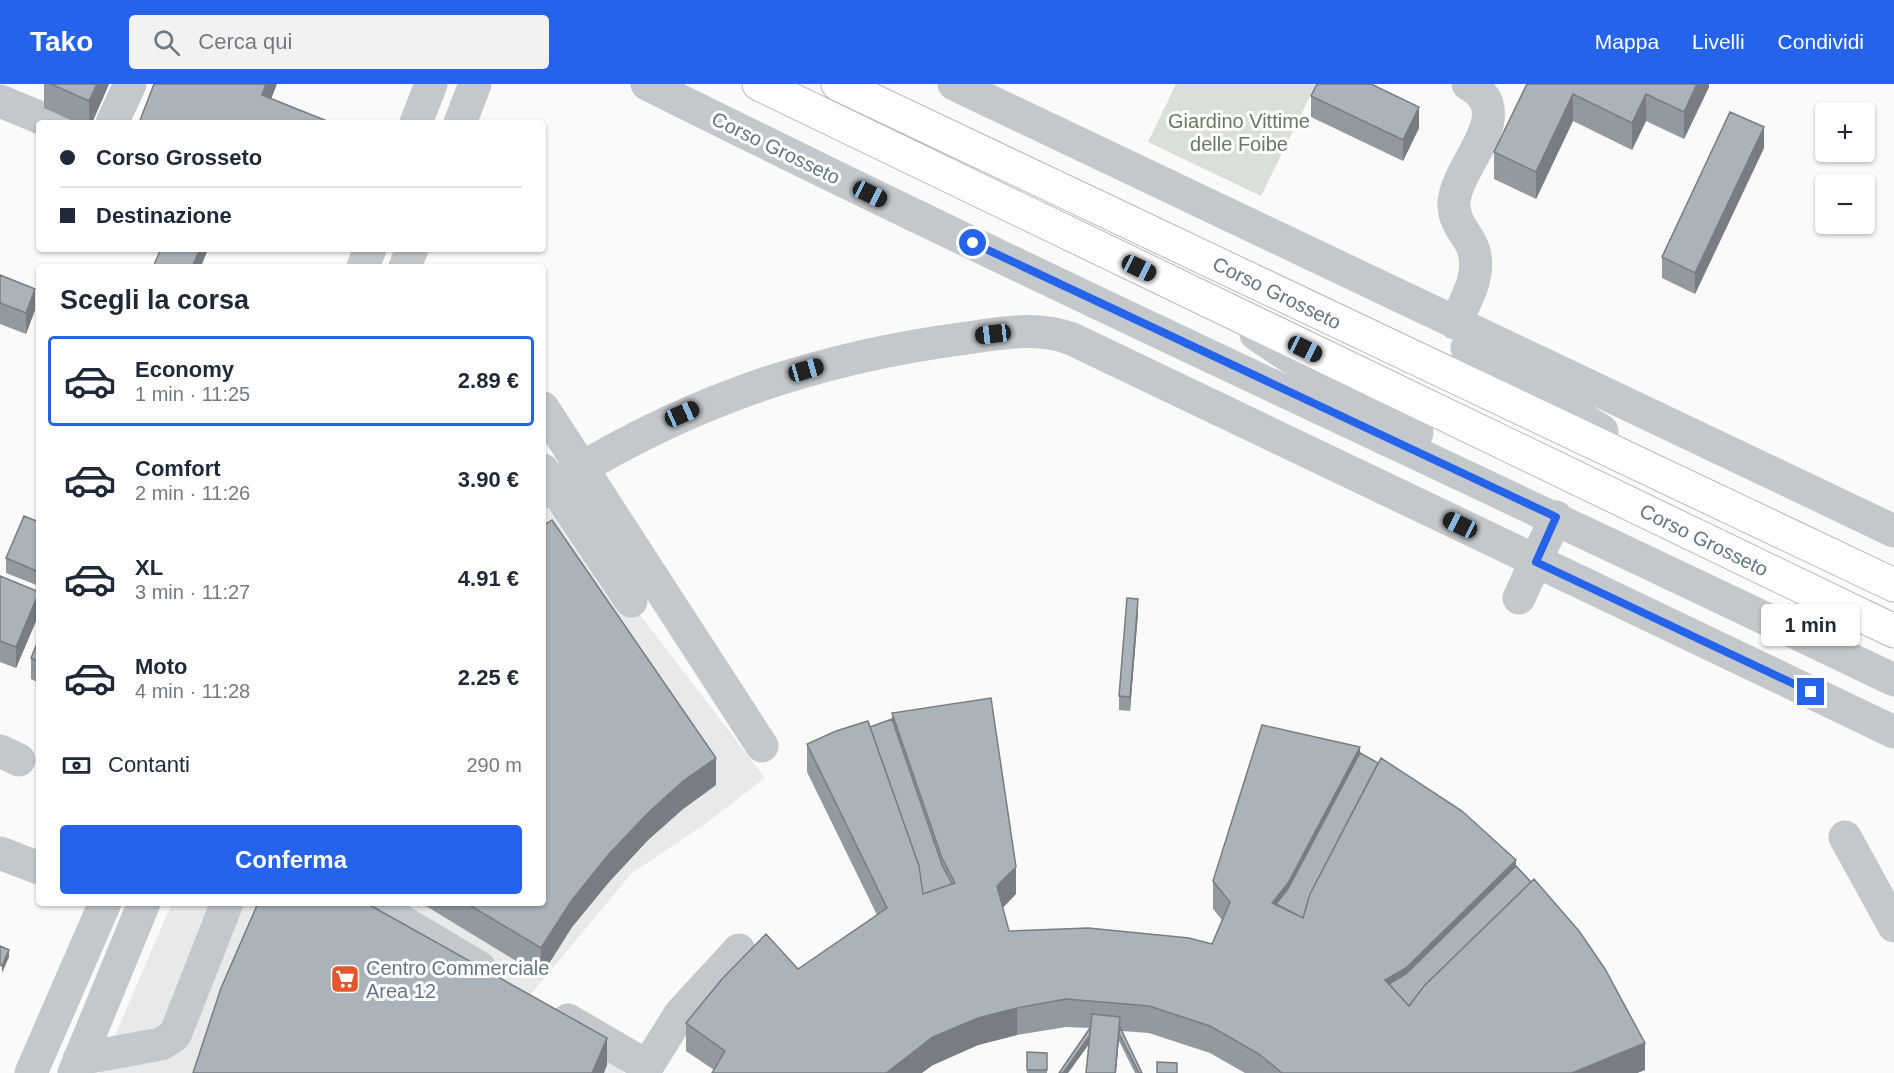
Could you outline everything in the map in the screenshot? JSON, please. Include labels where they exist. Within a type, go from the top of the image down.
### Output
[{"type":"main road","name":"Corso Grosseto","points":[[759,84],[1894,631]]},
{"type":"main road","name":"Corso Grosseto","points":[[838,84],[1894,585]]},
{"type":"street","points":[[113,120],[130,84]]},
{"type":"street","points":[[417,120],[431,84]]},
{"type":"street","points":[[461,120],[475,84]]},
{"type":"street","name":"Corso Grosseto","points":[[647,84],[988,265],[1492,487],[1894,680]]},
{"type":"street","name":"Corso Grosseto","points":[[954,84],[1894,531]]},
{"type":"street","points":[[1455,323],[1476,270],[1475,254],[1456,217],[1454,200],[1458,183],[1484,134],[1490,115],[1485,98],[1468,84]]},
{"type":"street","points":[[0,101],[46,120]]},
{"type":"street","name":"Corso Grosseto","points":[[1388,292],[1438,330],[1562,409],[1618,440],[1716,501]]},
{"type":"street","name":"Corso Grosseto","points":[[1221,308],[1288,357],[1371,403],[1492,487]]},
{"type":"street","points":[[631,601],[547,482],[582,468],[682,414],[772,380],[855,357],[898,348],[1010,332],[1047,331],[1083,344],[1894,732]]},
{"type":"street","points":[[546,413],[762,746]]},
{"type":"street","points":[[1519,598],[1556,517]]},
{"type":"street","points":[[1845,837],[1894,926]]},
{"type":"street","points":[[0,853],[36,867]]},
{"type":"street","points":[[31,1073],[104,906]]},
{"type":"street","points":[[76,1066],[139,906]]},
{"type":"street","points":[[76,1066],[161,1044],[175,1035],[226,906]]},
{"type":"street","points":[[376,906],[507,985]]},
{"type":"street","points":[[543,1006],[645,1069],[680,1014],[739,950]]},
{"type":"shaded area","points":[[546,492],[765,778],[705,824],[631,874],[522,1005],[625,1069],[623,1073],[99,1073],[171,906],[546,906]]},
{"type":"green space","name":"Giardino Vittime delle Foibe","points":[[1176,84],[1316,84],[1261,196],[1148,142]]},
{"type":"building","points":[[51,84],[97,84],[89,101]]},
{"type":"building","points":[[154,84],[266,84],[262,95],[324,120],[140,120]]},
{"type":"building","points":[[1317,84],[1371,84],[1419,107],[1403,140],[1311,96]]},
{"type":"building","points":[[1527,84],[1697,84],[1684,112],[1646,94],[1632,123],[1573,94],[1536,172],[1494,152]]},
{"type":"building","points":[[1730,112],[1764,127],[1695,273],[1662,257]]},
{"type":"building","points":[[160,252],[199,252],[193,264],[154,264]]},
{"type":"building","points":[[0,275],[35,289],[26,313],[0,303]]},
{"type":"building","points":[[24,516],[36,521],[36,571],[6,558]]},
{"type":"building","points":[[552,520],[716,758],[683,781],[609,854],[572,900],[541,948],[471,906],[546,906],[546,524]]},
{"type":"building","points":[[0,576],[36,591],[36,599],[16,647],[0,641]]},
{"type":"building","points":[[1127,598],[1138,599],[1130,697],[1119,696]]},
{"type":"building","points":[[36,646],[36,660],[31,658]]},
{"type":"building","points":[[991,698],[1016,867],[997,886],[1009,931],[1088,928],[1189,938],[1212,944],[1230,902],[1213,881],[1262,725],[1360,747],[1288,883],[1272,903],[1303,918],[1310,894],[1381,758],[1462,811],[1516,860],[1406,968],[1385,980],[1409,1006],[1424,986],[1534,879],[1579,931],[1605,969],[1645,1043],[1572,1073],[1282,1073],[1259,1054],[1210,1026],[1149,1006],[1066,999],[978,1018],[933,1037],[886,1073],[712,1073],[725,1051],[686,1023],[722,979],[766,934],[798,969],[887,908],[807,744],[836,731],[868,721],[919,866],[923,894],[955,883],[942,858],[892,713]]},
{"type":"building","points":[[892,719],[942,865],[952,884],[923,894],[919,866],[870,727]]},
{"type":"building","points":[[1360,753],[1378,763],[1310,894],[1303,918],[1276,904],[1288,889]]},
{"type":"building","points":[[1516,866],[1531,882],[1424,986],[1409,1006],[1389,984],[1406,974]]},
{"type":"building","name":"Centro Commerciale Area 12","points":[[257,906],[371,906],[607,1038],[592,1073],[193,1073],[221,988]]},
{"type":"building","points":[[0,946],[9,950],[2,966],[0,965]]},
{"type":"building","points":[[1092,1014],[1120,1017],[1115,1073],[1086,1073]]},
{"type":"building","points":[[1120,1027],[1142,1073],[1139,1073],[1119,1034]]},
{"type":"building","points":[[1090,1028],[1090,1035],[1063,1073],[1059,1073]]},
{"type":"building","points":[[1027,1052],[1047,1053],[1047,1070],[1027,1070]]},
{"type":"building","points":[[1157,1062],[1177,1063],[1177,1073],[1157,1073]]},
{"type":"place","name":"Centro Commerciale Area 12","points":[[345,979]]},
{"type":"route","points":[[973,243],[1556,517],[1536,562],[1811,692]]}]
